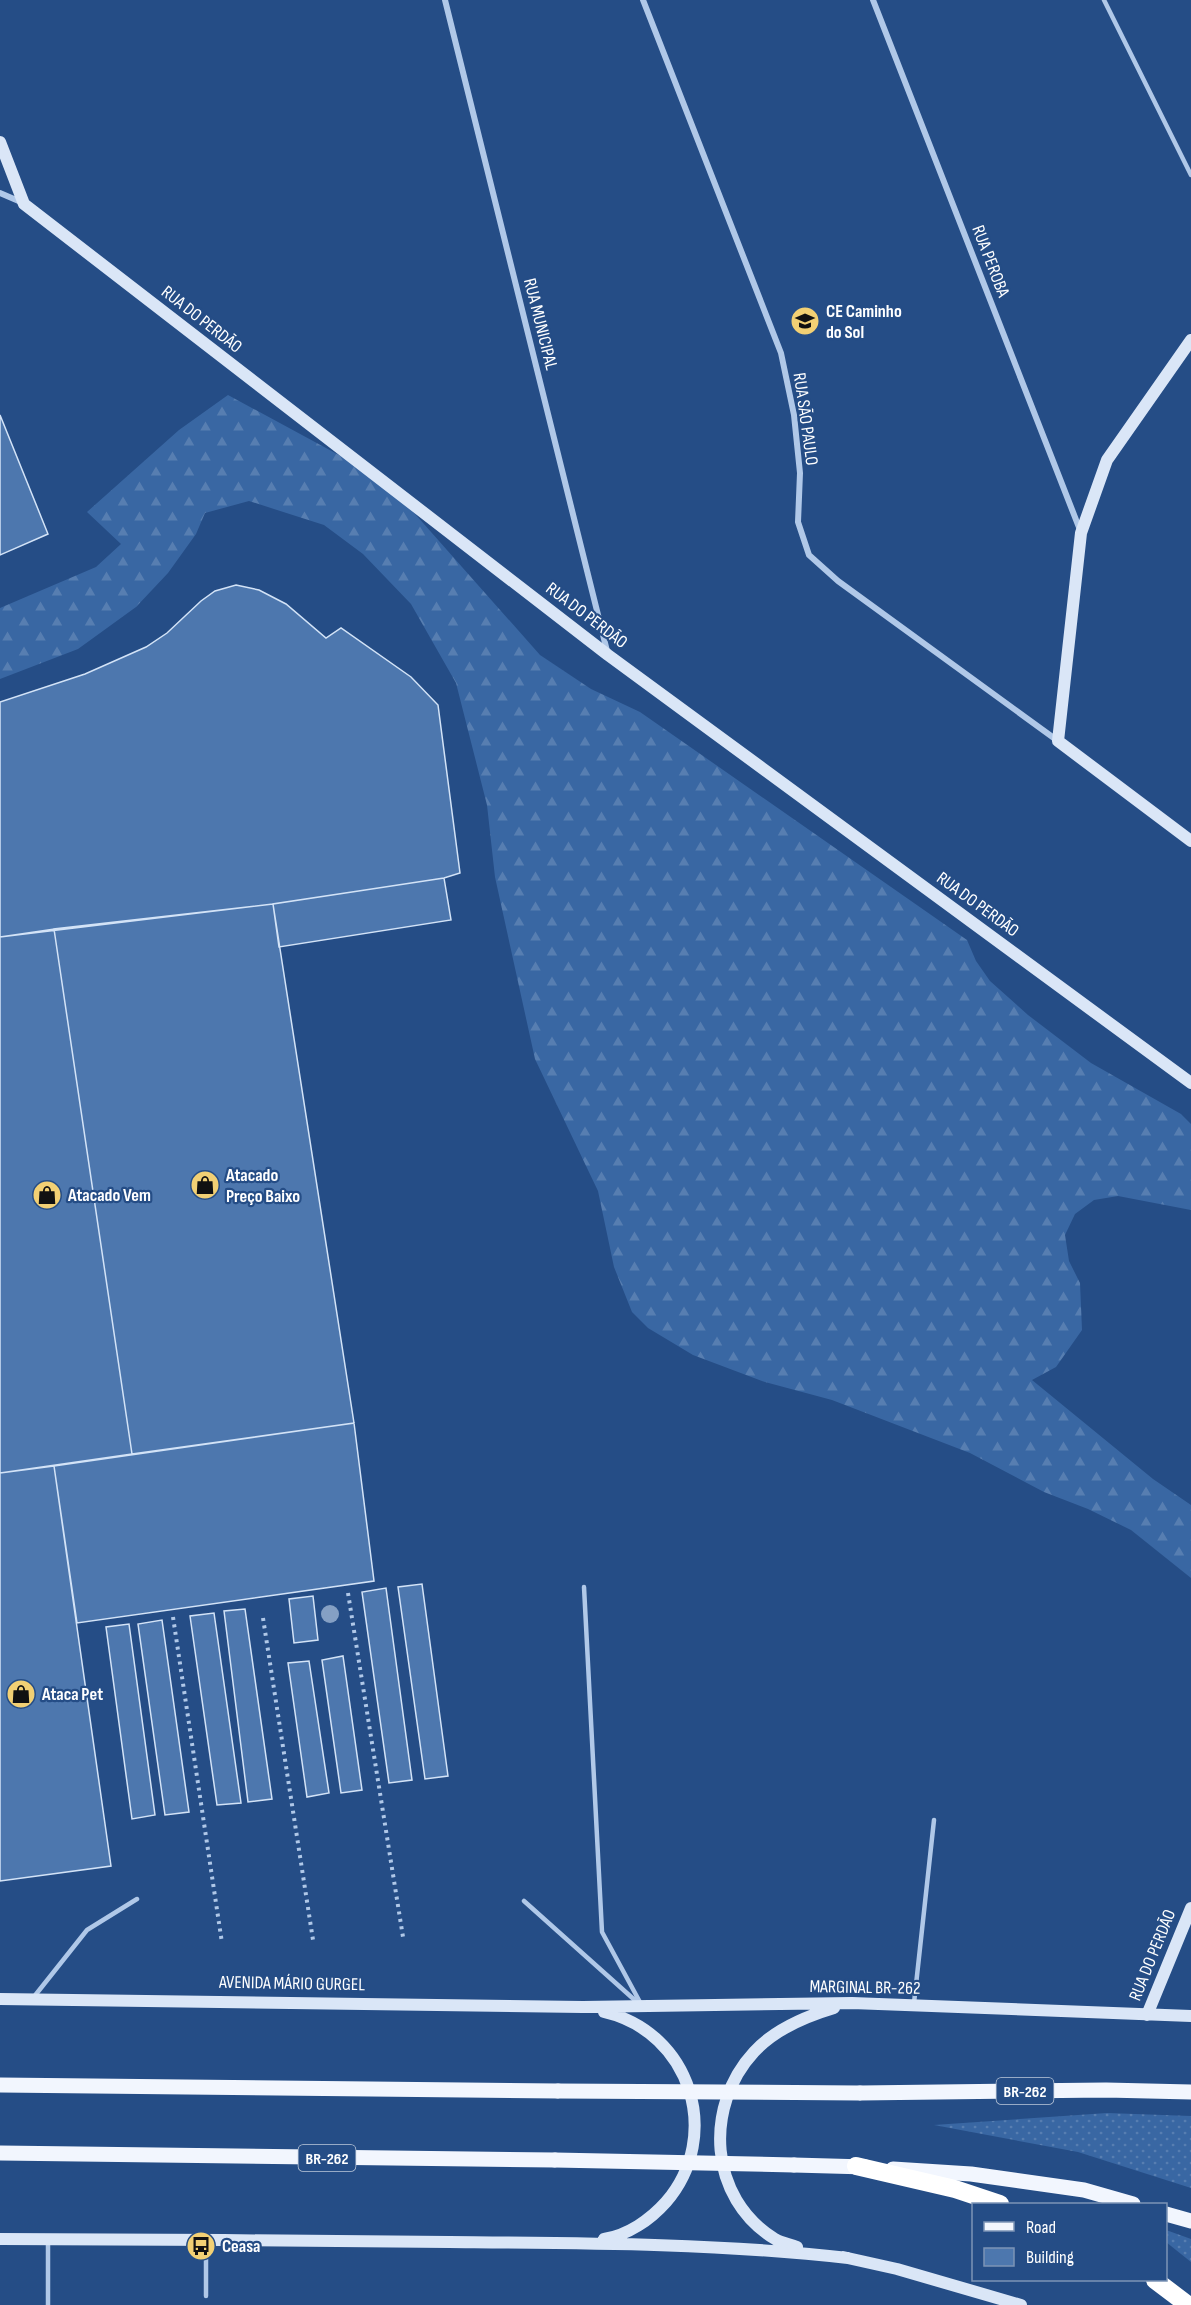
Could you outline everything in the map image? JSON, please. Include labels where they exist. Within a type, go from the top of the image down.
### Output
[{"type":"highway","points":[[856,2166],[955,2189],[994,2203]]},
{"type":"highway","points":[[1156,2281],[1188,2305]]},
{"type":"main road","points":[[0,142],[24,204]]},
{"type":"main road","name":"RUA DO PERDÃO","points":[[24,204],[608,655],[1191,1083]]},
{"type":"main road","points":[[1191,340],[1107,460],[1081,533],[1058,741],[1191,841]]},
{"type":"main road","name":"RUA DO PERDÃO","points":[[1147,2015],[1191,1908]]},
{"type":"main road","name":"AVENIDA MÁRIO GURGEL","points":[[0,1999],[583,2007]]},
{"type":"main road","points":[[852,2003],[814,2014],[785,2029],[756,2050],[733,2079],[721,2114],[719,2150],[729,2186],[749,2217],[776,2239],[810,2252],[897,2269],[1021,2305]]},
{"type":"main road","name":"MARGINAL BR-262","points":[[583,2007],[852,2003],[1191,2016]]},
{"type":"main road","points":[[576,2243],[616,2237],[652,2217],[679,2187],[694,2149],[695,2108],[682,2070],[657,2038],[622,2016],[583,2007]]},
{"type":"main road","name":"BR-262","points":[[0,2085],[860,2094],[1106,2090],[1191,2092]]},
{"type":"main road","name":"BR-262","points":[[0,2153],[856,2166],[971,2174],[1084,2190],[1126,2203]]},
{"type":"main road","points":[[1167,2214],[1191,2221]]},
{"type":"main road","points":[[0,2239],[576,2243],[782,2250],[848,2258]]},
{"type":"street","name":"RUA MUNICIPAL","points":[[445,0],[608,655]]},
{"type":"street","name":"RUA SÃO PAULO","points":[[643,0],[781,353],[794,415],[800,473],[798,522],[809,555],[838,581],[1058,741]]},
{"type":"street","name":"RUA PEROBA","points":[[873,0],[1081,533]]},
{"type":"street","points":[[0,193],[24,204]]},
{"type":"lane","points":[[1104,0],[1191,175]]},
{"type":"lane","points":[[584,1587],[602,1932],[642,2006]]},
{"type":"lane","points":[[914,2006],[934,1820]]},
{"type":"lane","points":[[33,1998],[87,1930],[136,1899]]},
{"type":"lane","points":[[524,1901],[642,2006]]},
{"type":"lane","points":[[48,2239],[48,2305]]},
{"type":"lane","points":[[206,2240],[206,2296]]},
{"type":"path","points":[[348,1593],[403,1937]]},
{"type":"path","points":[[173,1617],[222,1943]]},
{"type":"path","points":[[263,1618],[313,1940]]},
{"type":"green space","points":[[228,395],[385,480],[540,655],[591,689],[640,712],[967,940],[976,961],[990,981],[1028,1015],[1091,1063],[1181,1114],[1191,1124],[1191,1210],[1118,1196],[1094,1200],[1075,1214],[1065,1235],[1069,1261],[1080,1283],[1082,1330],[1056,1367],[1032,1380],[1153,1479],[1191,1505],[1191,1578],[1131,1530],[1088,1509],[1044,1492],[970,1453],[832,1400],[765,1382],[693,1355],[648,1328],[632,1312],[614,1267],[598,1191],[535,1059],[495,877],[487,805],[456,683],[411,604],[363,554],[324,525],[249,501],[205,513],[196,534],[168,573],[136,607],[78,649],[0,679],[0,608],[96,567],[121,544],[87,512],[179,430]]},
{"type":"green space","points":[[1107,2113],[1191,2116],[1191,2188],[1078,2152],[934,2125]]},
{"type":"green space","points":[[1167,2230],[1191,2239],[1191,2262],[1167,2243]]},
{"type":"building","points":[[0,415],[48,534],[0,555]]},
{"type":"building","points":[[236,585],[259,590],[286,604],[326,638],[341,628],[411,677],[438,705],[460,873],[444,878],[273,904],[0,937],[0,702],[85,674],[146,647],[167,633],[215,591]]},
{"type":"building","points":[[444,878],[451,920],[279,947],[273,904]]},
{"type":"building","name":"Atacado Preço Baixo","points":[[273,904],[354,1423],[132,1454],[54,929]]},
{"type":"building","name":"Atacado Vem","points":[[54,929],[132,1454],[0,1473],[0,937]]},
{"type":"building","points":[[354,1423],[374,1581],[77,1623],[54,1466]]},
{"type":"building","points":[[54,1466],[111,1866],[0,1881],[0,1473]]},
{"type":"building","points":[[422,1584],[448,1776],[425,1779],[398,1587]]},
{"type":"building","points":[[386,1588],[412,1780],[389,1783],[362,1592]]},
{"type":"building","points":[[313,1596],[318,1640],[294,1643],[289,1599]]},
{"type":"building","points":[[245,1609],[272,1799],[248,1802],[224,1611]]},
{"type":"building","points":[[214,1613],[241,1803],[217,1805],[190,1616]]},
{"type":"building","points":[[162,1620],[189,1812],[165,1815],[138,1624]]},
{"type":"building","points":[[129,1624],[155,1815],[132,1819],[106,1627]]},
{"type":"building","points":[[343,1656],[362,1790],[341,1793],[322,1660]]},
{"type":"building","points":[[309,1661],[329,1793],[307,1797],[288,1663]]},
{"type":"place","name":"CE Caminho do Sol","points":[[805,321]]},
{"type":"place","name":"Atacado Preço Baixo","points":[[205,1185]]},
{"type":"place","name":"Atacado Vem","points":[[47,1195]]},
{"type":"place","name":"Ataca Pet","points":[[21,1694]]},
{"type":"place","name":"Ceasa","points":[[201,2246]]}]
